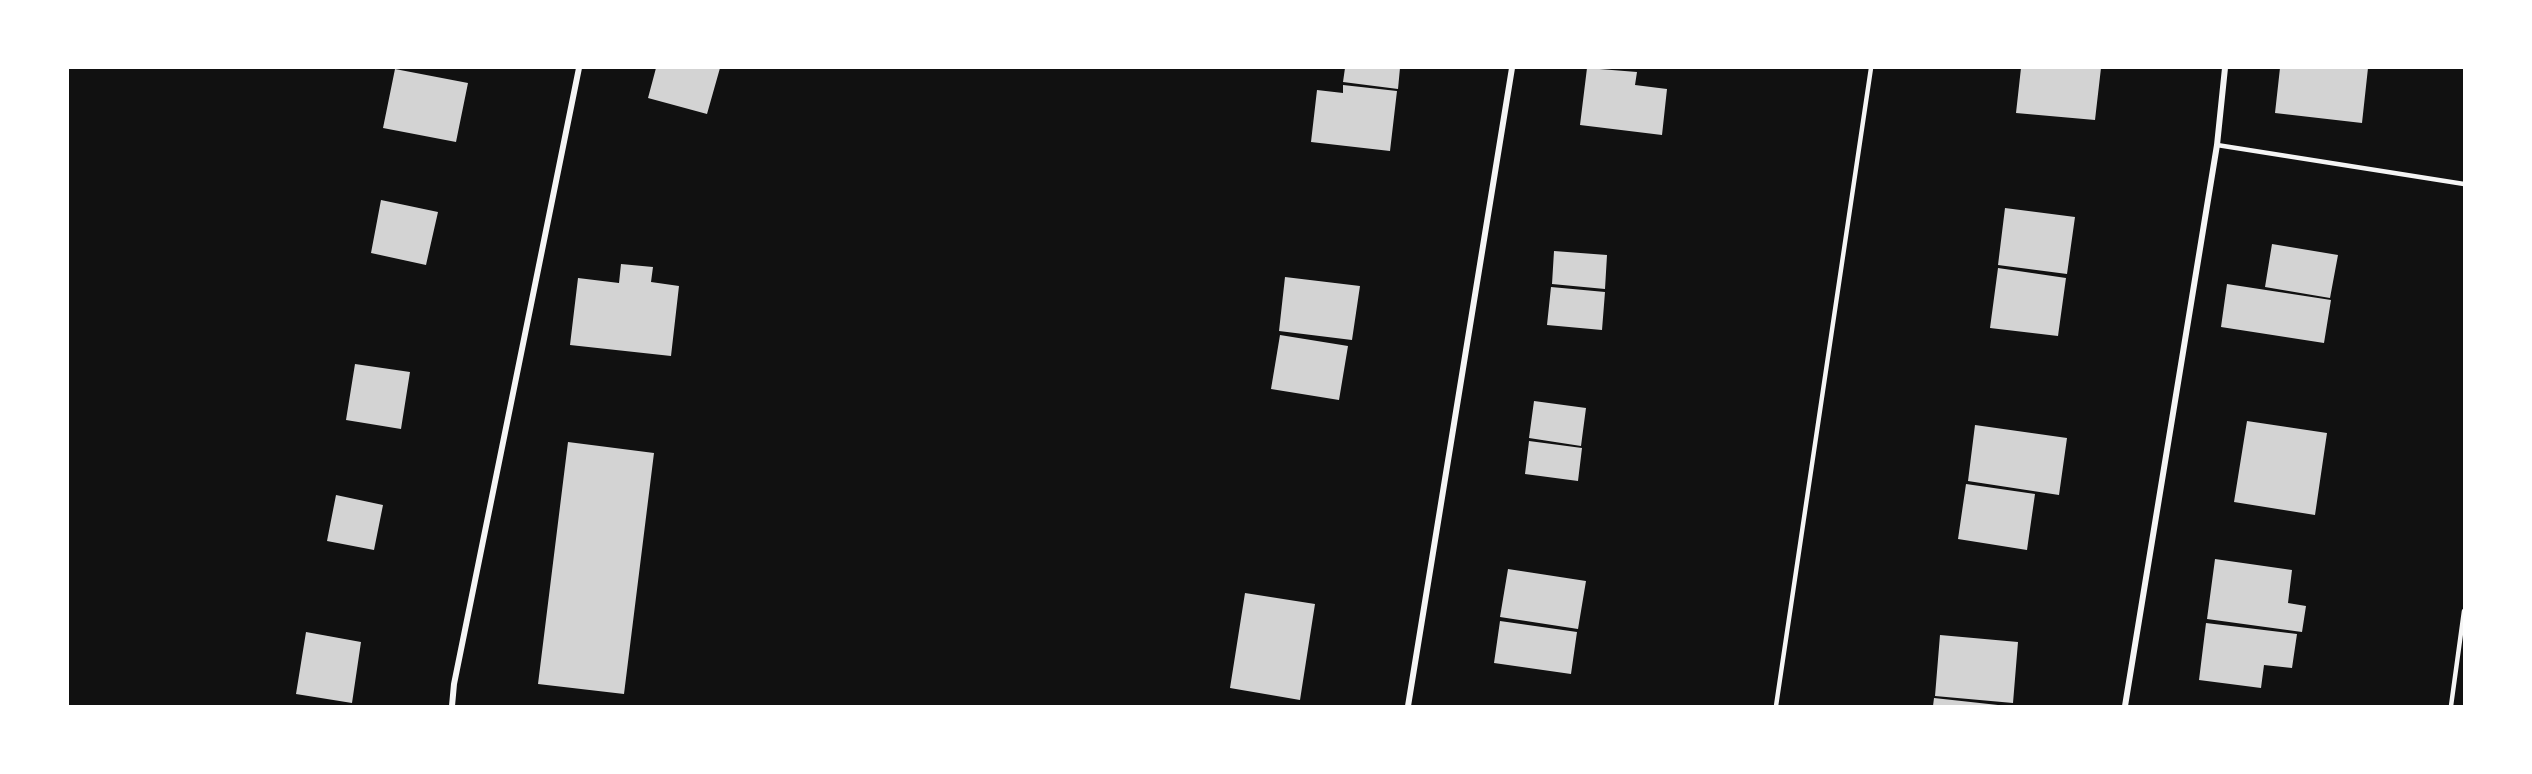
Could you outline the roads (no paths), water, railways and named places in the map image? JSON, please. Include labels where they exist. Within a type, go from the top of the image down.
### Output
[{"type":"street","points":[[452,706],[454,684],[579,68]]},
{"type":"street","points":[[1408,706],[1512,68]]},
{"type":"street","points":[[2125,706],[2217,145],[2225,68]]},
{"type":"lane","points":[[1776,706],[1871,68]]},
{"type":"lane","points":[[2217,145],[2464,184]]},
{"type":"lane","points":[[2451,706],[2464,612]]}]
